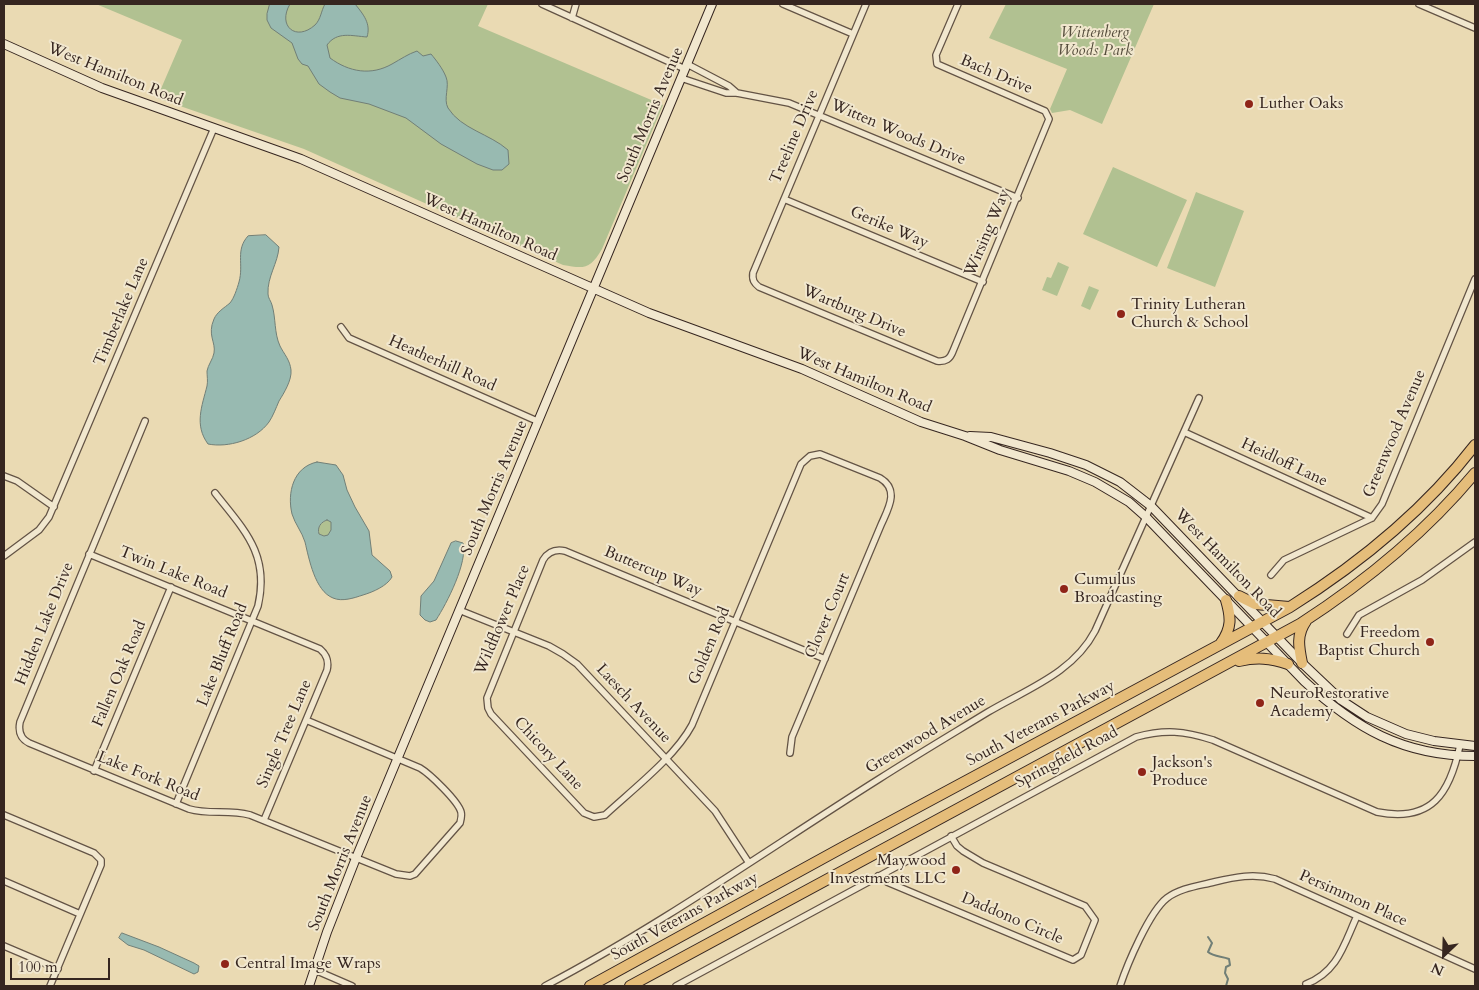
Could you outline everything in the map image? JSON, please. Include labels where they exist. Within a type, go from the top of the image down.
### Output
[{"type":"highway","name":"South Veterans Parkway","points":[[590,986],[1290,607],[1333,579],[1388,536],[1433,494],[1475,445]]},
{"type":"highway","name":"South Veterans Parkway","points":[[630,986],[1277,637],[1307,619],[1342,596],[1400,550],[1438,514],[1475,473]]},
{"type":"highway","points":[[1239,596],[1255,604],[1290,607]]},
{"type":"highway","points":[[1218,647],[1230,627],[1230,611],[1226,600]]},
{"type":"highway","points":[[1302,663],[1298,645],[1299,634],[1307,619]]},
{"type":"highway","points":[[1228,663],[1252,658],[1265,658],[1288,664]]},
{"type":"main road","name":"South Morris Avenue","points":[[309,986],[327,932],[356,858],[712,4]]},
{"type":"main road","name":"West Hamilton Road","points":[[4,44],[102,88],[301,159],[593,289],[666,319],[793,365],[921,422],[966,436],[1000,450],[1069,471],[1095,482],[1129,502],[1146,517],[1328,704],[1361,726],[1400,744],[1434,753],[1475,756]]},
{"type":"main road","name":"West Hamilton Road","points":[[966,436],[991,437],[1050,453],[1086,465],[1120,482],[1151,506],[1327,688],[1366,717],[1416,737],[1475,746]]},
{"type":"street","name":"Witten Woods Drive","points":[[542,4],[729,86],[737,93]]},
{"type":"street","points":[[572,18],[576,4]]},
{"type":"street","points":[[783,4],[853,34]]},
{"type":"street","name":"Treeline Drive","points":[[754,282],[753,273],[866,4]]},
{"type":"street","name":"Bach Drive","points":[[958,4],[936,55],[937,64],[1045,111],[1048,114]]},
{"type":"street","points":[[1419,4],[1475,28]]},
{"type":"street","name":"Witten Woods Drive","points":[[681,78],[726,93],[737,93],[789,102],[1018,198]]},
{"type":"street","name":"Wirsing Way","points":[[946,361],[951,358],[1018,198],[1048,125],[1048,114]]},
{"type":"street","name":"Timberlake Lane","points":[[4,556],[39,530],[45,524],[54,507],[214,128]]},
{"type":"street","name":"Gerike Way","points":[[784,199],[983,282]]},
{"type":"street","name":"Greenwood Avenue","points":[[1271,575],[1284,560],[1372,518],[1382,504],[1475,280]]},
{"type":"street","name":"Wartburg Drive","points":[[754,282],[759,287],[937,362],[946,361]]},
{"type":"street","name":"Heatherhill Road","points":[[341,327],[349,338],[537,421]]},
{"type":"street","name":"Greenwood Avenue","points":[[545,986],[623,944],[906,762],[1068,665],[1086,646],[1095,632],[1199,398]]},
{"type":"street","name":"Hidden Lake Drive","points":[[20,733],[20,722],[145,421]]},
{"type":"street","name":"Heidloff Lane","points":[[1184,432],[1372,518]]},
{"type":"street","name":"Golden Rod","points":[[596,817],[604,815],[666,758],[679,744],[692,725],[801,464],[810,456],[823,455],[885,481],[890,490]]},
{"type":"street","points":[[4,476],[25,486],[54,507]]},
{"type":"street","name":"Clover Court","points":[[790,753],[792,737],[891,500],[890,490]]},
{"type":"street","name":"Lake Bluff Road","points":[[176,804],[258,606],[261,589],[261,571],[258,557],[249,537],[214,493]]},
{"type":"street","points":[[1347,634],[1358,615],[1422,580],[1475,542]]},
{"type":"street","name":"Buttercup Way","points":[[552,552],[565,551],[825,659]]},
{"type":"street","name":"Wildflower Place","points":[[486,703],[487,695],[543,560],[552,552]]},
{"type":"street","name":"Twin Lake Road","points":[[89,554],[320,649],[326,657]]},
{"type":"street","name":"Fallen Oak Road","points":[[94,771],[171,587]]},
{"type":"street","name":"Laesch Avenue","points":[[459,610],[556,650],[576,664],[715,811],[749,863]]},
{"type":"street","name":"Single Tree Lane","points":[[264,820],[327,670],[326,657]]},
{"type":"street","name":"Chicory Lane","points":[[486,703],[491,714],[584,813],[596,817]]},
{"type":"street","points":[[306,720],[398,759]]},
{"type":"street","name":"Springfield Road","points":[[676,986],[1136,737],[1155,732],[1174,731],[1213,740],[1361,806],[1386,814],[1413,813],[1432,803],[1440,796],[1452,776],[1460,745]]},
{"type":"street","name":"Lake Fork Road","points":[[20,733],[30,744],[176,804],[198,812],[244,813],[396,874],[410,876],[415,874],[461,820],[461,811],[430,775],[420,768],[398,759]]},
{"type":"street","points":[[4,815],[94,853],[101,860],[101,865],[50,986]]},
{"type":"street","name":"Daddono Circle","points":[[878,876],[887,882],[1073,960],[1080,955],[1095,920],[1086,906],[983,863],[963,851],[951,836]]},
{"type":"street","name":"Persimmon Place","points":[[1120,986],[1130,959],[1150,920],[1166,899],[1195,886],[1252,875],[1275,879],[1475,970]]},
{"type":"street","points":[[4,881],[80,914]]},
{"type":"street","points":[[1306,984],[1325,974],[1334,965],[1357,916]]},
{"type":"street","points":[[4,946],[58,969]]},
{"type":"street","points":[[315,970],[352,986]]},
{"type":"green space","points":[[96,4],[488,4],[478,26],[663,105],[602,249],[594,260],[586,266],[563,265],[304,149],[157,98],[182,40]]},
{"type":"green space","name":"Wittenberg Woods Park","points":[[1006,4],[1154,4],[1102,124],[1070,110],[1052,113],[1050,109],[1067,69],[989,38]]},
{"type":"green space","points":[[1113,167],[1187,200],[1157,267],[1083,234]]},
{"type":"green space","points":[[1196,192],[1244,211],[1215,287],[1167,268]]},
{"type":"green space","points":[[1058,262],[1069,267],[1057,296],[1042,290],[1047,277],[1051,278]]},
{"type":"green space","points":[[1089,286],[1099,290],[1090,310],[1081,306]]},
{"type":"green space","points":[[327,520],[331,521],[331,531],[328,536],[324,536],[319,534],[319,527]]},
{"type":"water","points":[[270,4],[290,4],[286,19],[287,25],[295,32],[301,32],[308,30],[317,23],[325,4],[355,4],[364,16],[367,24],[367,37],[340,36],[327,45],[330,58],[345,67],[360,71],[376,70],[384,68],[417,51],[423,56],[431,54],[446,77],[446,101],[448,108],[460,121],[501,144],[508,150],[509,164],[502,170],[493,170],[477,164],[441,144],[406,118],[369,104],[340,98],[330,92],[319,84],[308,66],[302,64],[298,59],[292,43],[271,28],[267,20]]},
{"type":"water","points":[[266,235],[279,247],[269,282],[268,297],[272,304],[278,341],[290,366],[290,378],[272,417],[257,434],[233,444],[208,444],[201,430],[200,415],[207,384],[207,371],[214,353],[211,334],[212,325],[217,314],[233,299],[239,282],[241,252],[244,241],[248,236]]},
{"type":"water","points":[[317,462],[336,465],[343,475],[347,490],[369,531],[372,555],[390,571],[392,577],[379,588],[356,597],[340,600],[327,594],[317,582],[305,542],[293,518],[290,498],[297,475],[309,465]],"holes":[[[327,520],[331,522],[331,530],[328,535],[319,534],[321,523]]]},
{"type":"water","points":[[456,541],[463,543],[464,551],[460,571],[441,613],[436,620],[430,622],[420,615],[421,596],[434,581],[451,543]]},
{"type":"water","points":[[122,933],[194,963],[199,966],[198,972],[194,974],[144,950],[128,945],[119,938]]},
{"type":"waterway","points":[[1208,937],[1212,943],[1208,952],[1229,959],[1230,965],[1226,967],[1225,973],[1228,979],[1226,986]]},
{"type":"place","name":"Luther Oaks","points":[[1249,104]]},
{"type":"place","name":"Trinity Lutheran Church & School","points":[[1121,314]]},
{"type":"place","name":"Cumulus Broadcasting","points":[[1064,589]]},
{"type":"place","name":"Freedom Baptist Church","points":[[1430,642]]},
{"type":"place","name":"NeuroRestorative Academy","points":[[1260,703]]},
{"type":"place","name":"Jackson's Produce","points":[[1142,772]]},
{"type":"place","name":"Maywood Investments LLC","points":[[956,870]]},
{"type":"place","name":"Central Image Wraps","points":[[225,964]]}]
